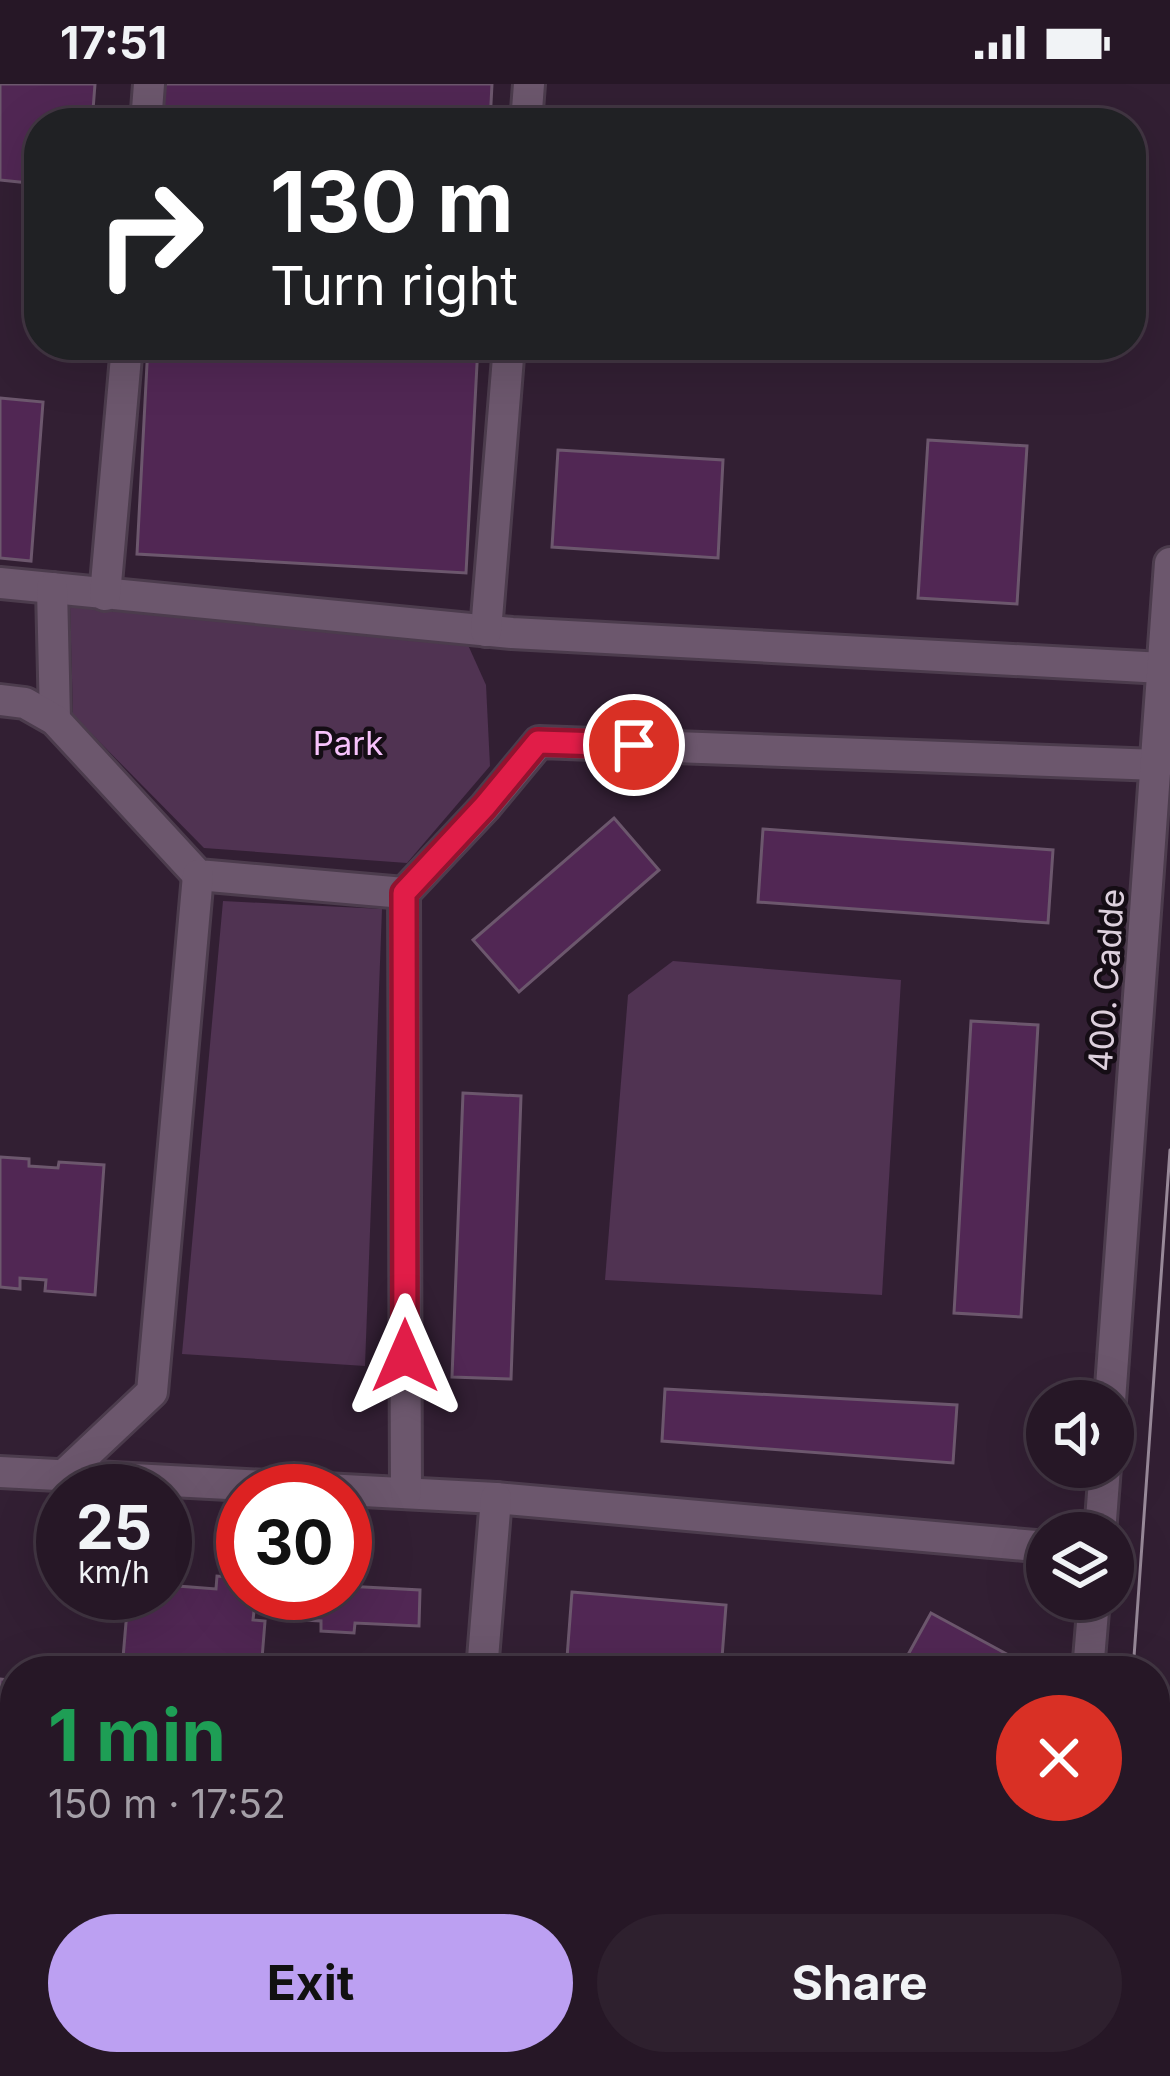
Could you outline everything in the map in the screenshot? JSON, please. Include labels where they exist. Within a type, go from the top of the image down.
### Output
[{"type":"street","points":[[105,595],[126,360]]},
{"type":"street","points":[[486,631],[508,360]]},
{"type":"street","name":"400. Cadde","points":[[1112,1380],[1170,563]]},
{"type":"street","points":[[0,583],[486,631],[1163,668]]},
{"type":"street","points":[[52,588],[55,720]]},
{"type":"street","points":[[0,700],[25,703],[55,720],[198,875],[404,893]]},
{"type":"street","points":[[406,1492],[404,893],[538,742],[1158,765]]},
{"type":"street","points":[[76,1464],[152,1392],[198,875]]},
{"type":"street","points":[[0,1472],[36,1474]]},
{"type":"street","points":[[192,1481],[496,1498],[1026,1545]]},
{"type":"street","points":[[483,1656],[496,1498]]},
{"type":"street","points":[[1089,1656],[1092,1620]]},
{"type":"green space","name":"Park","points":[[70,606],[464,636],[486,685],[490,766],[407,863],[204,848],[73,715]]},
{"type":"green space","points":[[223,901],[382,909],[365,1366],[182,1354]]},
{"type":"green space","points":[[673,961],[901,980],[882,1295],[605,1280],[628,995]]},
{"type":"building","points":[[0,84],[95,84],[93,108],[24,108],[24,182],[0,180]]},
{"type":"building","points":[[163,84],[492,84],[491,108],[162,108]]},
{"type":"building","points":[[147,360],[477,360],[466,573],[137,554]]},
{"type":"building","points":[[0,398],[43,402],[31,561],[0,558]]},
{"type":"building","points":[[928,440],[1027,446],[1017,604],[918,598]]},
{"type":"building","points":[[558,450],[723,460],[718,558],[552,547]]},
{"type":"building","points":[[614,818],[659,870],[519,992],[473,940]]},
{"type":"building","points":[[763,829],[1053,850],[1048,923],[758,902]]},
{"type":"building","points":[[971,1021],[1038,1025],[1021,1317],[954,1313]]},
{"type":"building","points":[[463,1093],[521,1096],[511,1379],[452,1377]]},
{"type":"building","points":[[0,1157],[29,1159],[29,1166],[104,1165],[95,1295],[45,1291],[46,1280],[20,1278],[20,1289],[0,1287]]},
{"type":"building","points":[[665,1389],[957,1405],[953,1463],[662,1441]]},
{"type":"building","points":[[192,1587],[216,1589],[216,1620],[265,1621],[262,1656],[123,1656],[126,1620],[192,1620]]},
{"type":"building","points":[[372,1587],[420,1590],[419,1626],[355,1623],[354,1633],[321,1631],[321,1621],[305,1620],[372,1620]]},
{"type":"building","points":[[572,1592],[726,1605],[722,1656],[567,1656]]},
{"type":"building","points":[[931,1613],[1010,1656],[907,1656]]},
{"type":"tram line","points":[[1134,1656],[1170,1150]]},
{"type":"route","points":[[405,1356],[404,893],[538,742],[634,745]]}]
